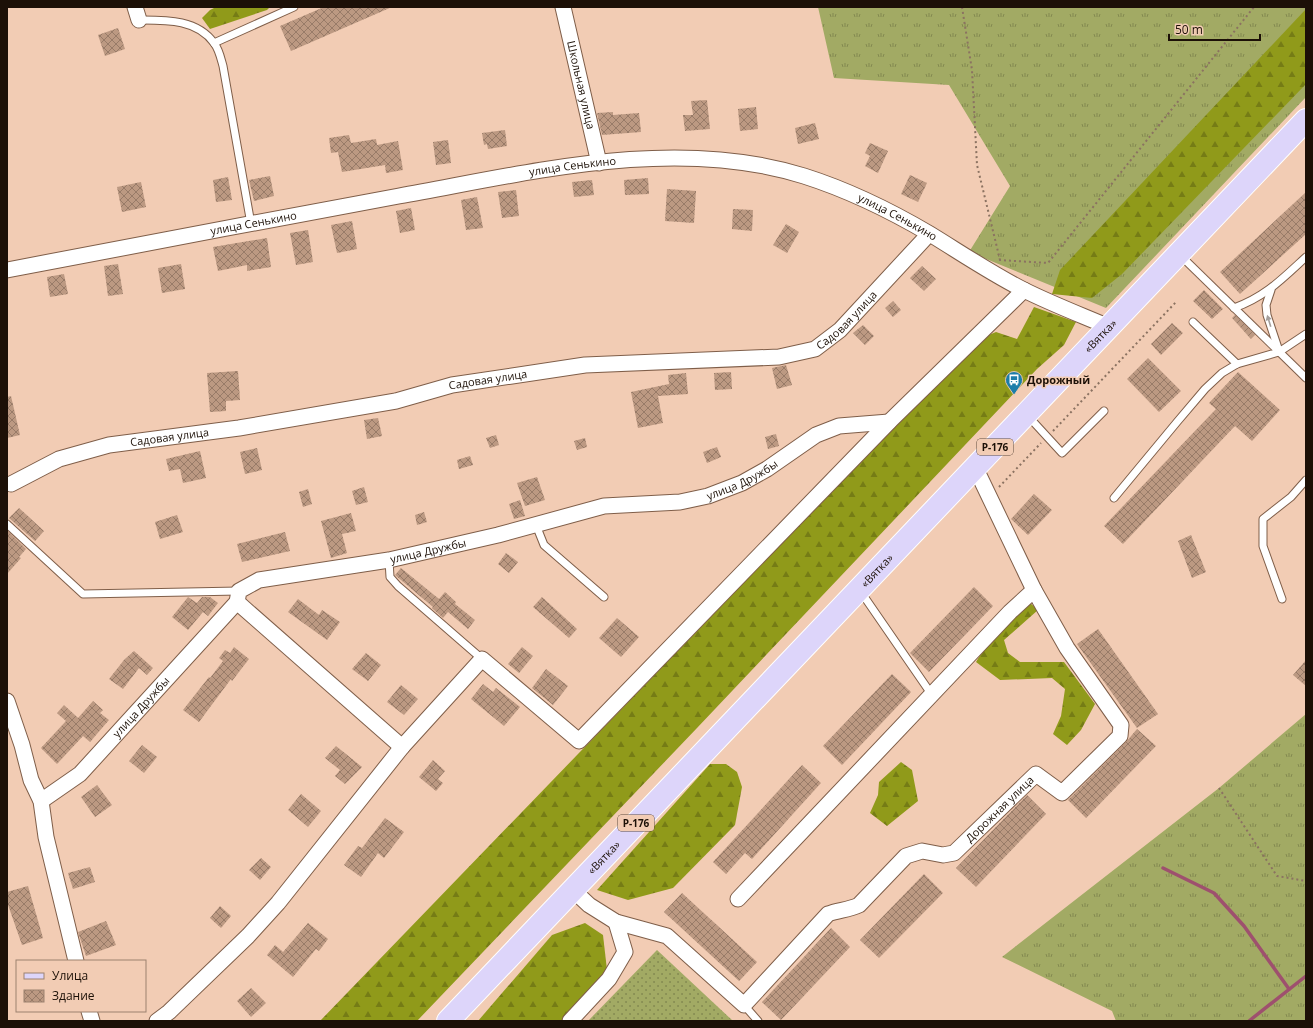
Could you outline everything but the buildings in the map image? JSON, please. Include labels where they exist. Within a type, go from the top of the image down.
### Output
[{"type":"main road","name":"«Вятка»","points":[[448,1021],[1306,120]]},
{"type":"street","name":"Школьная улица","points":[[564,7],[599,162]]},
{"type":"street","name":"улица Сенькино","points":[[7,270],[556,168],[599,162],[676,158],[716,159],[759,165],[804,176],[839,189],[929,234],[1024,290],[1109,327]]},
{"type":"street","name":"Садовая улица","points":[[8,485],[59,459],[109,445],[239,428],[396,402],[452,385],[585,365],[779,357],[815,349],[840,330],[929,234]]},
{"type":"street","points":[[157,1021],[169,1012],[248,936],[278,903],[402,747],[482,659],[579,741],[889,422],[1024,290]]},
{"type":"street","name":"улица Дружбы","points":[[41,801],[80,774],[238,597],[259,580],[389,560],[536,525],[604,506],[680,502],[708,496],[742,483],[767,469],[816,435],[839,426],[889,422]]},
{"type":"street","name":"Дорожная улица","points":[[744,1005],[828,914],[837,910],[852,908],[859,905],[906,856],[922,851],[944,855],[954,853],[1036,774],[1062,793],[1120,736],[1121,725],[1067,648],[1034,590],[975,467]]},
{"type":"street","points":[[738,899],[1010,612],[1034,590]]},
{"type":"street","points":[[238,597],[402,747]]},
{"type":"street","points":[[7,701],[22,744],[31,780],[41,801],[46,837],[76,960]]},
{"type":"street","points":[[573,890],[588,905],[616,922],[667,936],[744,1005]]},
{"type":"street","points":[[570,1021],[609,979],[625,952],[616,922]]},
{"type":"lane","points":[[214,42],[294,7]]},
{"type":"lane","points":[[137,13],[186,22],[204,33],[214,42],[223,66],[251,224]]},
{"type":"lane","points":[[1179,254],[1306,378]]},
{"type":"lane","points":[[1234,308],[1251,302],[1271,290],[1306,257]]},
{"type":"lane","points":[[1271,290],[1266,305],[1267,315],[1279,352]]},
{"type":"lane","points":[[1193,322],[1237,364]]},
{"type":"lane","points":[[1114,498],[1205,389],[1222,373],[1237,364],[1279,352],[1306,334]]},
{"type":"lane","points":[[1026,414],[1062,453],[1104,411]]},
{"type":"lane","points":[[1282,599],[1263,546],[1263,519],[1291,497],[1306,480]]},
{"type":"lane","points":[[7,524],[83,594],[238,597]]},
{"type":"lane","points":[[536,525],[544,545],[604,597]]},
{"type":"lane","points":[[389,560],[390,578],[482,659]]},
{"type":"lane","points":[[860,589],[932,696]]},
{"type":"lane","points":[[744,1005],[758,1021]]},
{"type":"path","points":[[962,7],[972,70],[977,165],[1000,260]]},
{"type":"path","points":[[992,258],[1000,260],[1048,263],[1254,7]]},
{"type":"path","points":[[990,497],[1177,301]]},
{"type":"path","points":[[1219,788],[1278,876],[1306,881]]},
{"type":"green space","points":[[216,7],[270,7],[267,10],[210,29],[202,18],[210,10]]},
{"type":"green space","points":[[818,7],[1306,7],[1306,97],[1106,308],[969,252],[1010,186],[949,85],[834,78]]},
{"type":"green space","points":[[1306,9],[1306,84],[1122,274],[1092,298],[1052,294],[1060,270]]},
{"type":"green space","points":[[1034,307],[1076,322],[1064,345],[1037,369],[417,1021],[320,1021],[979,339],[996,332],[1017,339]]},
{"type":"green space","points":[[1029,602],[1038,610],[1004,640],[1008,653],[1020,662],[1064,662],[1095,704],[1081,730],[1067,745],[1053,734],[1061,716],[1065,689],[1052,678],[1000,680],[976,662],[985,647]]},
{"type":"green space","points":[[1306,714],[1306,1021],[1116,1021],[1112,1011],[1002,957],[1219,788]]},
{"type":"green space","points":[[901,762],[912,770],[918,801],[887,826],[870,813],[878,795],[879,782]]},
{"type":"green space","points":[[710,764],[726,764],[737,772],[742,787],[735,825],[673,888],[628,900],[597,890]]},
{"type":"green space","points":[[585,923],[603,935],[607,970],[581,1021],[478,1021],[552,935]]},
{"type":"green space","points":[[657,950],[733,1021],[588,1021]]},
{"type":"waterway","points":[[1163,868],[1214,893],[1244,926],[1289,989]]},
{"type":"waterway","points":[[1249,1021],[1306,976]]},
{"type":"place","name":"Дорожный","points":[[1014,395]]}]
